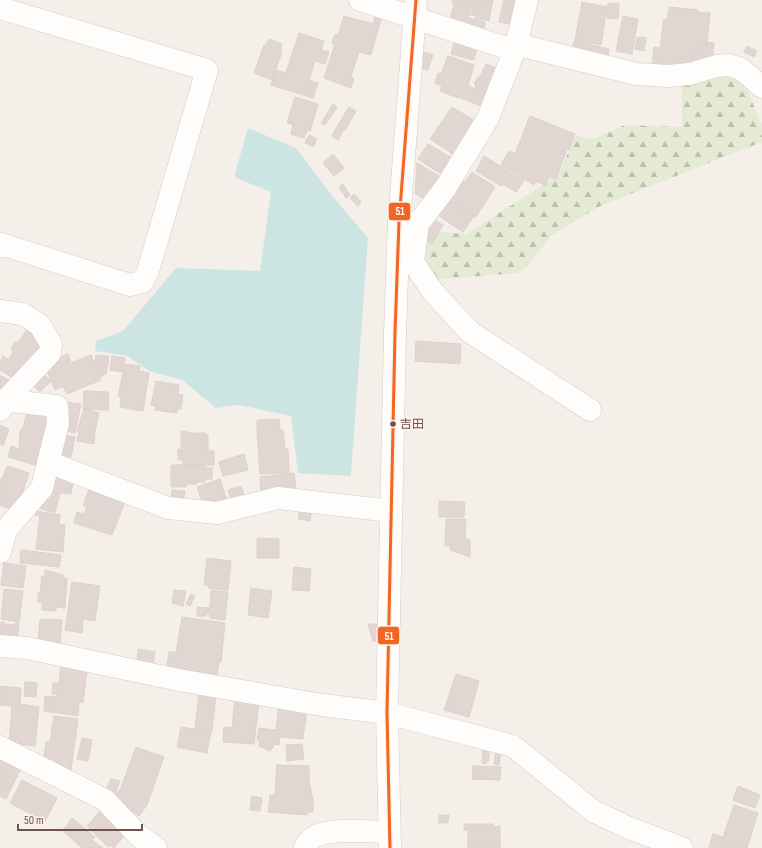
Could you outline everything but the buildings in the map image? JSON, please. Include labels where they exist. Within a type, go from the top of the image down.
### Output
[{"type":"street","points":[[0,4],[2,0]]},
{"type":"street","points":[[360,0],[415,9],[507,48],[516,46],[526,47],[636,74],[668,76],[689,74],[717,66],[729,65],[741,69],[762,87]]},
{"type":"street","points":[[408,223],[446,187],[488,118],[516,46],[527,0]]},
{"type":"street","points":[[0,8],[207,70],[148,271],[142,282],[130,285],[1,244],[0,247]]},
{"type":"street","points":[[305,848],[310,840],[322,833],[337,831],[390,840],[387,713],[391,511],[408,223],[415,9]]},
{"type":"street","points":[[408,223],[413,262],[433,292],[470,332],[590,410]]},
{"type":"street","points":[[0,311],[23,314],[40,325],[51,344],[50,353],[2,404]]},
{"type":"street","points":[[0,552],[6,530],[42,488],[58,423],[57,406],[2,404]]},
{"type":"street","points":[[48,462],[168,508],[217,513],[278,498],[391,511]]},
{"type":"street","points":[[0,646],[27,648],[194,683],[322,705],[387,713],[513,746],[593,811],[629,828],[682,848]]},
{"type":"street","points":[[0,747],[105,800],[138,835],[156,848]]},
{"type":"green space","points":[[727,75],[739,78],[747,87],[758,118],[762,124],[762,142],[598,207],[551,236],[529,265],[519,273],[430,280],[420,263],[421,231],[467,234],[558,175],[576,135],[593,139],[625,125],[682,127],[682,80]]},
{"type":"water","points":[[248,128],[296,148],[330,193],[368,238],[351,476],[298,473],[291,416],[239,405],[216,408],[182,380],[149,371],[127,356],[95,351],[96,341],[123,331],[176,268],[260,271],[271,192],[234,177]]},
{"type":"transit line","name":"51","points":[[390,848],[387,713],[395,333],[399,222],[416,0]]},
{"type":"place","name":"吉田","points":[[393,424]]}]
